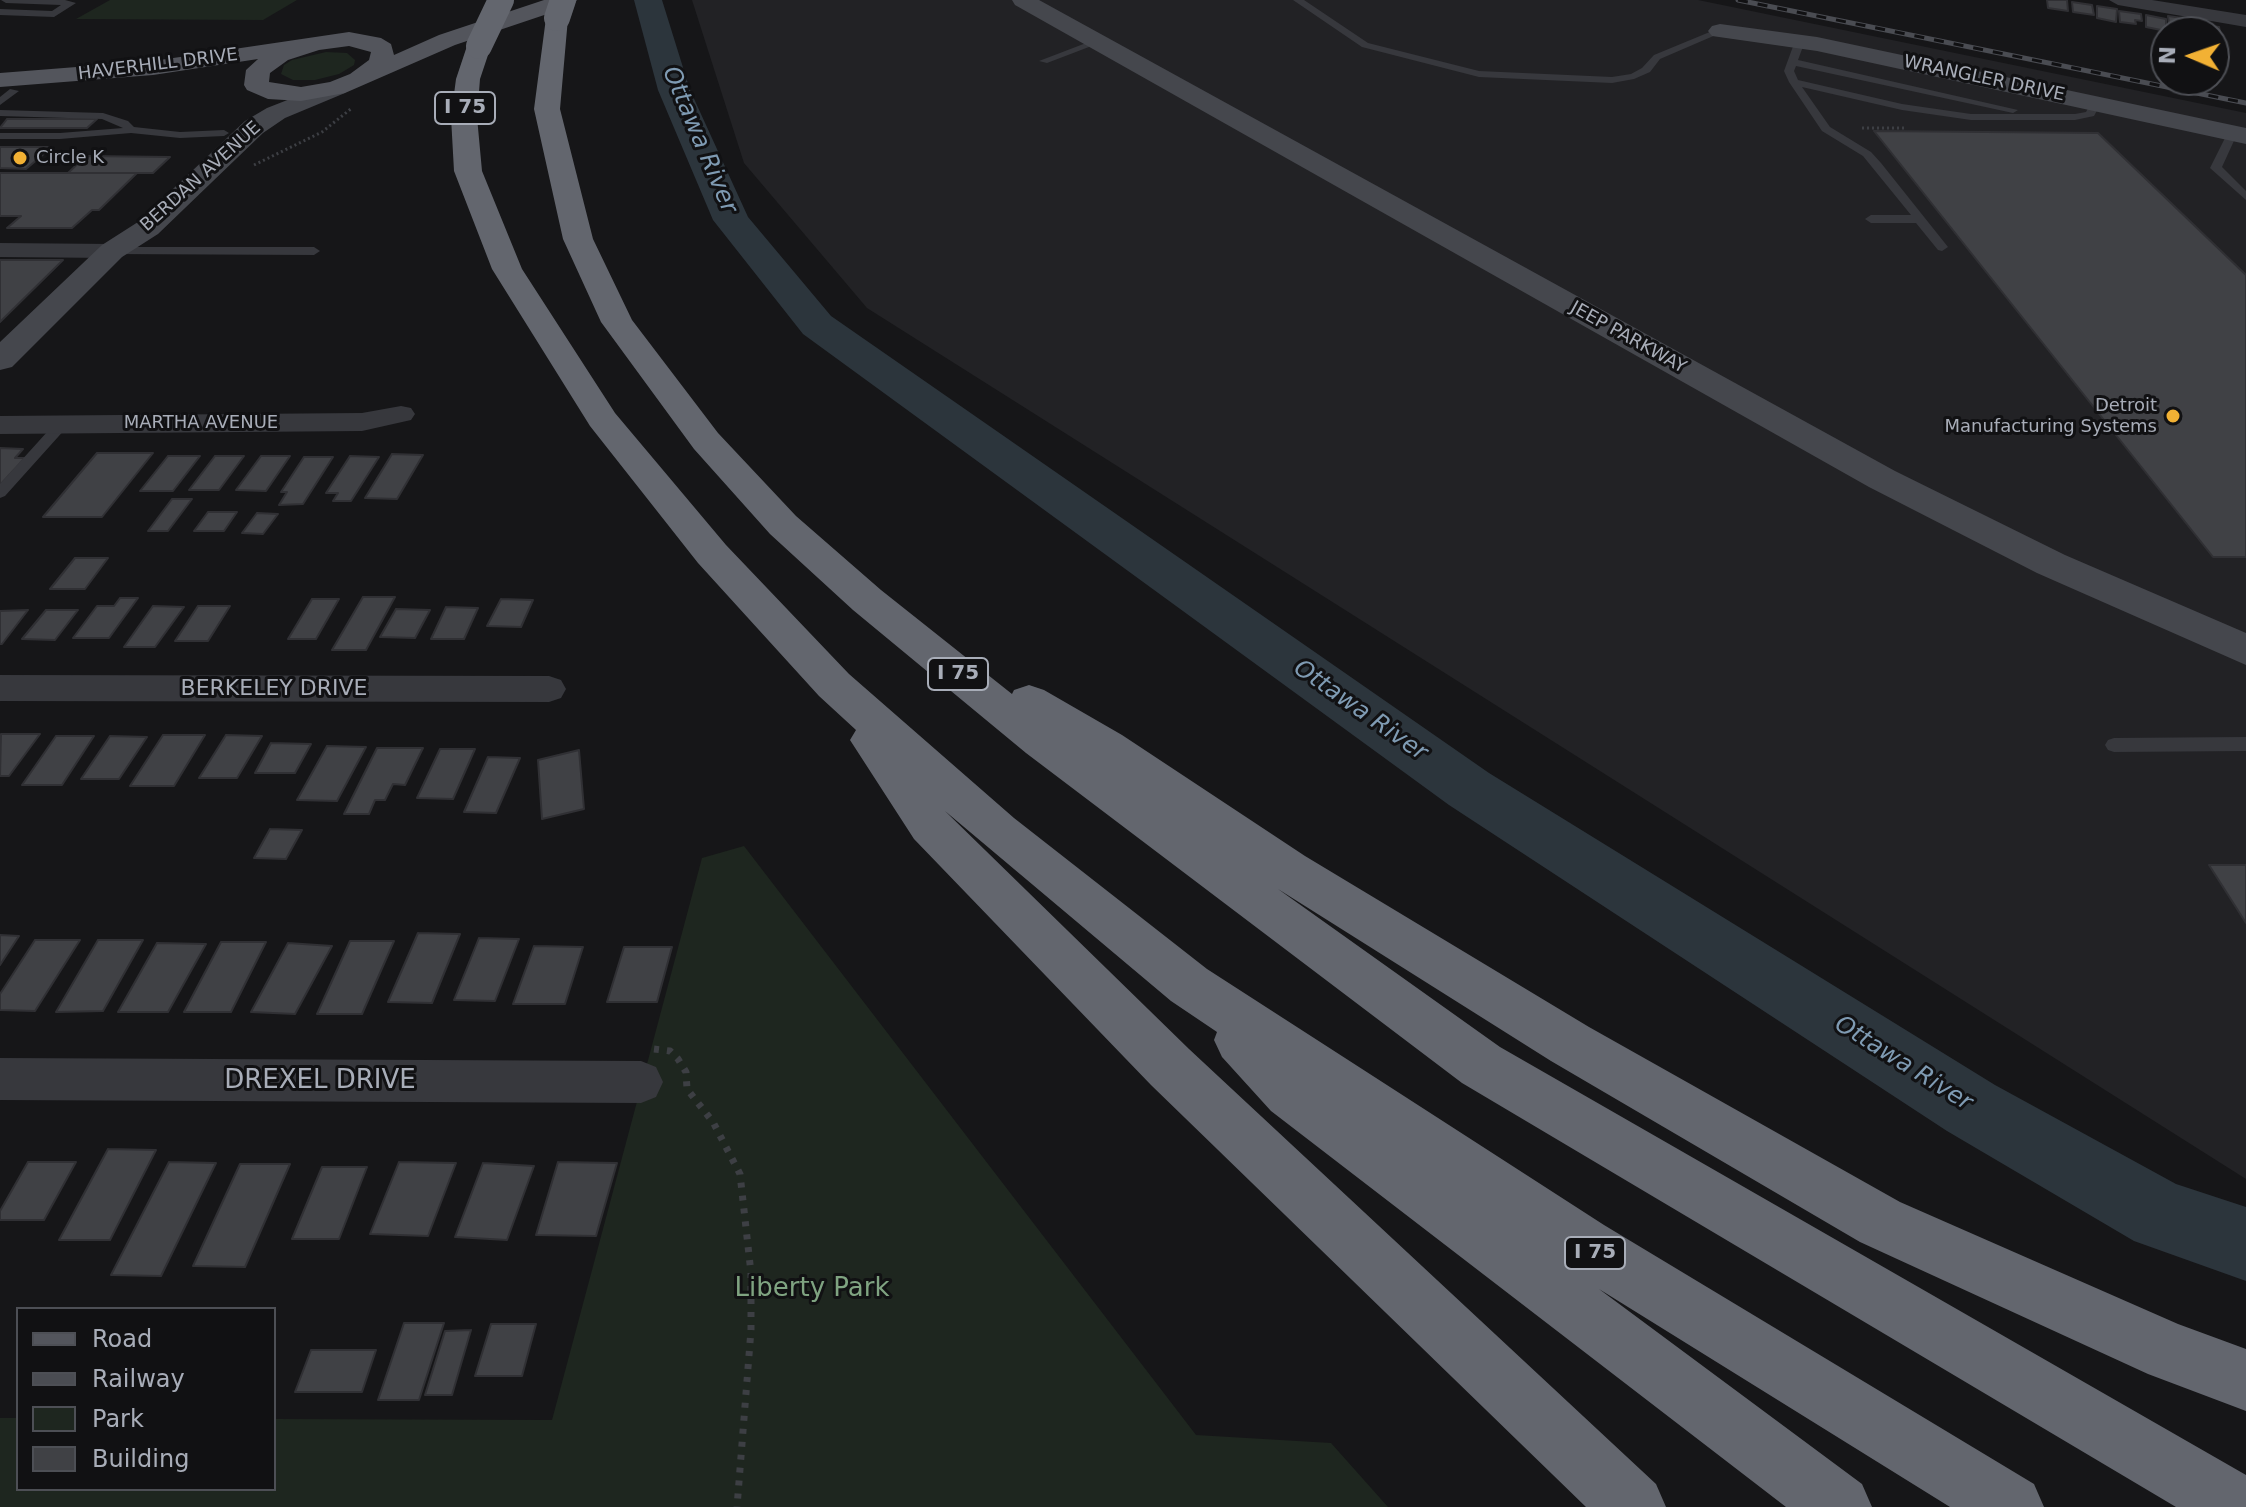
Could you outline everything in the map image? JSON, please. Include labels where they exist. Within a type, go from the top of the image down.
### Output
[{"type":"highway","name":"I 75","points":[[501,0],[479,46],[468,79],[464,117],[468,171],[507,269],[602,419],[712,554],[834,685],[998,831],[1189,985],[1583,1246],[2011,1507]]},
{"type":"highway","name":"I 75","points":[[554,4],[547,109],[578,239],[617,322],[706,441],[783,525],[889,618],[1041,741],[1481,1065],[2238,1507]]},
{"type":"highway","points":[[889,618],[1107,747],[1288,870],[1570,1044],[1880,1222],[2170,1352],[2246,1380]]},
{"type":"highway","points":[[834,685],[930,826],[1170,1067],[1633,1507]]},
{"type":"highway","points":[[1189,985],[1290,1093],[1839,1507]]},
{"type":"main road","points":[[257,86],[256,75],[262,66],[280,55],[316,43],[435,31],[554,4]]},
{"type":"main road","points":[[351,89],[420,51],[554,4]]},
{"type":"main road","points":[[349,39],[373,43],[383,49],[380,63],[351,89]]},
{"type":"main road","name":"HAVERHILL DRIVE","points":[[4,91],[316,43]]},
{"type":"main road","name":"HAVERHILL DRIVE","points":[[4,91],[189,76],[289,94],[351,89]]},
{"type":"street","name":"JEEP PARKWAY","points":[[1023,0],[1882,479],[2051,564],[2246,650]]},
{"type":"street","points":[[2118,0],[2246,21]]},
{"type":"street","name":"WRANGLER DRIVE","points":[[1720,31],[1796,52],[2096,103],[2239,134]]},
{"type":"street","name":"BERDAN AVENUE","points":[[112,251],[123,232],[239,117],[257,86]]},
{"type":"street","name":"BERDAN AVENUE","points":[[0,360],[112,251],[156,221],[254,127],[276,113],[351,89]]},
{"type":"street","points":[[0,250],[112,251]]},
{"type":"street","name":"MARTHA AVENUE","points":[[0,425],[362,422],[401,414]]},
{"type":"street","name":"BERKELEY DRIVE","points":[[0,688],[549,689]]},
{"type":"street","name":"DREXEL DRIVE","points":[[0,1079],[646,1066]]},
{"type":"lane","points":[[0,12],[54,14],[71,3],[6,0]]},
{"type":"lane","points":[[1298,0],[1365,45],[1479,74],[1623,78],[1646,70],[1657,57],[1678,46],[1720,31]]},
{"type":"lane","points":[[1044,61],[1097,42]]},
{"type":"lane","points":[[1942,247],[1867,154],[1826,129],[1789,71],[1796,52],[2047,118]]},
{"type":"lane","points":[[1794,82],[1931,113],[1971,117],[2047,118],[2090,114],[2096,103]]},
{"type":"lane","points":[[0,113],[103,116],[124,123],[131,130]]},
{"type":"lane","points":[[0,136],[60,136],[131,130],[180,135],[224,133]]},
{"type":"lane","points":[[2239,134],[2216,168],[2246,197]]},
{"type":"lane","points":[[1871,219],[1920,219]]},
{"type":"lane","points":[[112,251],[314,251]]},
{"type":"lane","points":[[0,493],[62,424]]},
{"type":"lane","points":[[2114,745],[2246,744]]},
{"type":"path","points":[[253,165],[322,132],[351,89]]},
{"type":"path","points":[[1857,128],[1903,128]]},
{"type":"path","points":[[646,1066],[670,1051],[678,1059],[686,1072],[687,1089],[713,1122],[740,1174],[751,1273],[751,1330],[737,1507]]},
{"type":"shaded area","points":[[692,0],[1698,0],[2150,93],[2150,96],[2246,113],[2246,1179],[867,308],[744,163]]},
{"type":"green space","points":[[110,0],[297,0],[263,20],[76,19]]},
{"type":"green space","points":[[326,52],[347,53],[355,60],[354,65],[339,74],[315,80],[293,80],[281,74],[284,65],[292,60]]},
{"type":"green space","name":"Liberty Park","points":[[744,846],[1196,1435],[1331,1443],[1388,1507],[0,1507],[0,1418],[16,1418],[16,1491],[276,1491],[276,1419],[552,1420],[702,858]]},
{"type":"building","points":[[2047,0],[2067,0],[2068,11],[2048,8]]},
{"type":"building","points":[[2072,2],[2092,5],[2094,15],[2073,12]]},
{"type":"building","points":[[2097,6],[2117,9],[2116,22],[2097,18]]},
{"type":"building","points":[[2119,11],[2141,14],[2142,21],[2135,20],[2136,24],[2120,22]]},
{"type":"building","points":[[2146,15],[2151,16],[2150,28],[2146,27]]},
{"type":"building","name":"Circle K","points":[[7,119],[97,119],[87,128],[0,128]]},
{"type":"building","name":"Detroit Manufacturing Systems","points":[[1874,131],[2098,133],[2246,275],[2246,557],[2213,557]]},
{"type":"building","name":"Circle K","points":[[0,147],[52,147],[26,169],[0,168]]},
{"type":"building","points":[[86,156],[170,157],[153,173],[68,173]]},
{"type":"building","points":[[0,173],[137,173],[99,210],[92,210],[72,228],[7,228],[21,216],[0,216]]},
{"type":"building","points":[[0,260],[63,260],[0,322]]},
{"type":"building","points":[[0,448],[23,449],[15,458],[25,458],[0,485]]},
{"type":"building","points":[[97,453],[153,453],[102,517],[43,517]]},
{"type":"building","points":[[392,454],[423,455],[397,499],[365,498]]},
{"type":"building","points":[[168,456],[200,456],[173,491],[140,491]]},
{"type":"building","points":[[215,456],[244,456],[219,490],[189,490]]},
{"type":"building","points":[[261,456],[290,456],[266,491],[236,490]]},
{"type":"building","points":[[350,456],[379,457],[351,501],[333,501],[338,493],[326,493]]},
{"type":"building","points":[[304,457],[333,457],[303,504],[279,505],[287,492],[281,492]]},
{"type":"building","points":[[172,499],[192,499],[168,531],[148,531]]},
{"type":"building","points":[[208,512],[237,512],[224,531],[194,531]]},
{"type":"building","points":[[257,513],[278,514],[263,534],[242,533]]},
{"type":"building","points":[[75,558],[108,558],[85,589],[50,589]]},
{"type":"building","points":[[363,597],[395,597],[366,650],[332,650]]},
{"type":"building","points":[[120,598],[138,598],[109,638],[73,638],[97,606],[114,606]]},
{"type":"building","points":[[312,599],[339,599],[316,639],[288,639]]},
{"type":"building","points":[[501,599],[533,600],[521,627],[487,626]]},
{"type":"building","points":[[153,606],[184,607],[155,647],[124,647]]},
{"type":"building","points":[[198,606],[230,606],[208,641],[175,641]]},
{"type":"building","points":[[446,607],[478,608],[464,639],[431,639]]},
{"type":"building","points":[[396,609],[430,610],[415,638],[380,637]]},
{"type":"building","points":[[28,610],[2,644],[0,644],[0,611]]},
{"type":"building","points":[[46,610],[78,610],[55,640],[22,639]]},
{"type":"building","points":[[1,734],[40,734],[9,776],[0,776]]},
{"type":"building","points":[[163,735],[205,735],[174,786],[130,786]]},
{"type":"building","points":[[226,735],[262,736],[237,778],[199,778]]},
{"type":"building","points":[[56,736],[94,736],[62,785],[22,785]]},
{"type":"building","points":[[110,736],[147,737],[119,779],[81,779]]},
{"type":"building","points":[[271,743],[311,744],[295,773],[255,773]]},
{"type":"building","points":[[327,746],[366,747],[337,801],[297,800]]},
{"type":"building","points":[[377,748],[423,748],[405,785],[393,784],[385,800],[375,800],[369,814],[344,814]]},
{"type":"building","points":[[440,749],[475,749],[453,799],[417,798]]},
{"type":"building","points":[[579,750],[584,809],[542,819],[538,760]]},
{"type":"building","points":[[488,757],[520,758],[496,813],[464,812]]},
{"type":"building","points":[[270,829],[302,830],[286,859],[254,858]]},
{"type":"building","points":[[2209,865],[2246,865],[2246,923]]},
{"type":"building","points":[[418,933],[460,934],[432,1003],[388,1002]]},
{"type":"building","points":[[0,935],[19,936],[0,965]]},
{"type":"building","points":[[479,938],[519,939],[495,1001],[454,1000]]},
{"type":"building","points":[[35,940],[80,940],[35,1011],[0,1010],[0,994]]},
{"type":"building","points":[[98,940],[143,940],[103,1011],[56,1012]]},
{"type":"building","points":[[350,941],[394,941],[362,1014],[317,1014]]},
{"type":"building","points":[[221,942],[266,942],[231,1012],[184,1012]]},
{"type":"building","points":[[157,943],[206,944],[168,1012],[118,1012]]},
{"type":"building","points":[[288,943],[332,946],[295,1014],[251,1012]]},
{"type":"building","points":[[534,946],[583,947],[565,1004],[513,1004]]},
{"type":"building","points":[[624,947],[672,947],[657,1002],[607,1002]]},
{"type":"building","points":[[108,1149],[156,1150],[110,1240],[59,1240]]},
{"type":"building","points":[[28,1162],[76,1162],[44,1220],[0,1220],[0,1211]]},
{"type":"building","points":[[169,1162],[216,1163],[161,1276],[111,1275]]},
{"type":"building","points":[[399,1162],[456,1163],[428,1236],[370,1234]]},
{"type":"building","points":[[558,1162],[617,1163],[596,1236],[536,1235]]},
{"type":"building","points":[[483,1163],[534,1166],[507,1240],[455,1237]]},
{"type":"building","points":[[240,1164],[290,1164],[245,1267],[193,1266]]},
{"type":"building","points":[[322,1167],[367,1167],[339,1239],[292,1239]]},
{"type":"building","points":[[404,1323],[444,1323],[419,1400],[378,1400]]},
{"type":"building","points":[[491,1324],[536,1324],[522,1376],[475,1376]]},
{"type":"building","points":[[471,1330],[452,1395],[425,1395],[445,1331]]},
{"type":"building","points":[[311,1350],[376,1350],[362,1392],[295,1392]]},
{"type":"waterway","name":"Ottawa River","points":[[648,0],[674,90],[731,220],[817,325],[1469,789],[1971,1108],[2160,1215],[2246,1244]]},
{"type":"railway","points":[[1738,0],[2246,103]]},
{"type":"place","name":"Circle K","points":[[20,158]]},
{"type":"place","name":"Detroit Manufacturing Systems","points":[[2173,416]]}]
